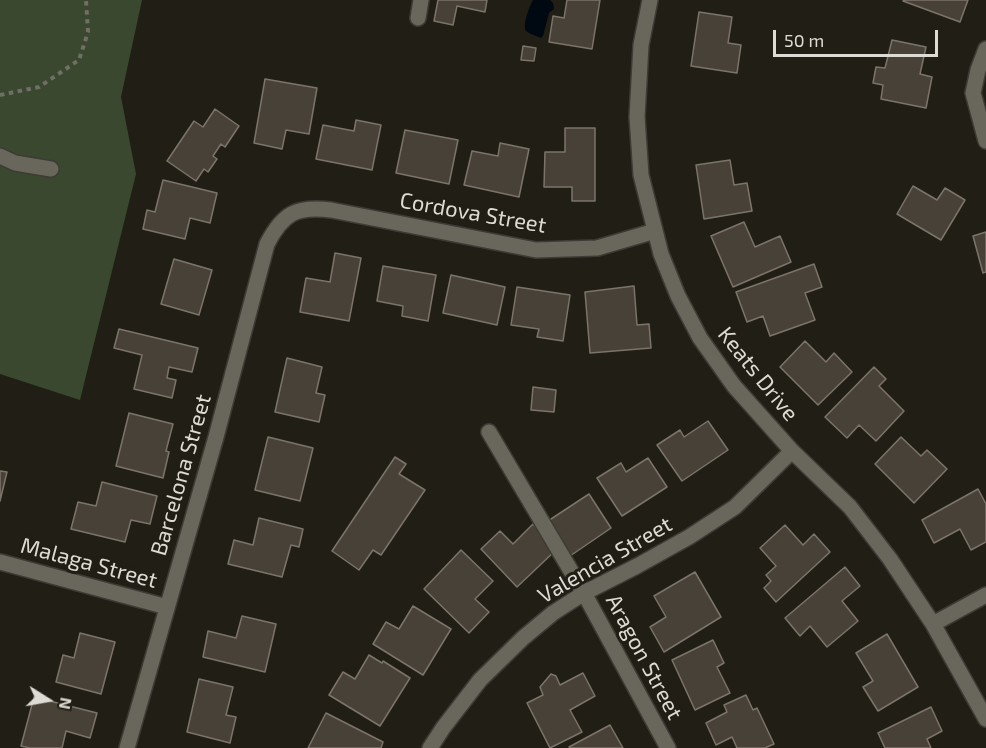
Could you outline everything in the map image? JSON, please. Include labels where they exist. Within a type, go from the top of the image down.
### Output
[{"type":"street","points":[[418,18],[422,0]]},
{"type":"street","name":"Keats Drive","points":[[650,0],[641,45],[637,117],[641,175],[661,254],[678,296],[700,338],[734,386],[792,451],[850,507],[890,559],[933,624],[986,719]]},
{"type":"street","points":[[986,49],[973,93],[986,141]]},
{"type":"street","points":[[0,156],[15,164],[51,169]]},
{"type":"street","name":"Cordova Street","points":[[284,218],[300,211],[331,210],[536,250],[597,248],[655,231]]},
{"type":"street","name":"Barcelona Street","points":[[127,748],[216,437],[267,244],[284,218]]},
{"type":"street","name":"Aragon Street","points":[[489,432],[584,593],[668,748]]},
{"type":"street","name":"Valencia Street","points":[[430,748],[480,680],[523,638],[553,613],[584,593],[668,549],[735,507],[792,451]]},
{"type":"street","name":"Malaga Street","points":[[0,562],[167,607]]},
{"type":"street","points":[[933,624],[986,595]]},
{"type":"path","points":[[0,95],[39,87],[79,60],[88,32],[86,0]]},
{"type":"green space","points":[[0,0],[142,0],[121,97],[136,174],[80,400],[0,374]]},
{"type":"shaded area","points":[[533,0],[550,0],[553,3],[554,9],[549,13],[541,38],[527,32],[525,28]]},
{"type":"building","points":[[438,0],[487,0],[485,12],[457,6],[453,25],[434,21]]},
{"type":"building","points":[[567,0],[600,0],[592,49],[549,42],[553,16],[564,18]]},
{"type":"building","points":[[904,0],[968,0],[960,22]]},
{"type":"building","points":[[699,12],[732,17],[728,43],[741,45],[737,73],[691,66]]},
{"type":"building","points":[[892,40],[926,47],[920,74],[932,77],[926,108],[881,99],[883,85],[873,83],[876,67],[885,68]]},
{"type":"building","points":[[523,46],[536,48],[534,61],[521,60]]},
{"type":"building","points":[[265,79],[317,88],[309,134],[286,130],[282,149],[254,143]]},
{"type":"building","points":[[215,109],[239,126],[225,147],[221,144],[213,156],[217,159],[208,172],[204,169],[196,181],[167,161],[194,121],[203,127]]},
{"type":"building","points":[[356,120],[381,125],[372,170],[316,159],[323,125],[354,131]]},
{"type":"building","points":[[565,128],[595,128],[595,201],[572,201],[572,187],[544,187],[545,152],[565,152]]},
{"type":"building","points":[[405,130],[458,140],[449,184],[396,173]]},
{"type":"building","points":[[500,143],[529,149],[519,197],[464,185],[472,151],[498,156]]},
{"type":"building","points":[[730,160],[734,185],[747,183],[752,211],[704,219],[696,165]]},
{"type":"building","points":[[163,180],[217,193],[210,223],[190,218],[185,239],[143,229],[147,210],[155,212]]},
{"type":"building","points":[[913,186],[937,200],[945,188],[965,200],[941,240],[897,214]]},
{"type":"building","points":[[744,222],[755,247],[780,236],[791,262],[733,287],[711,236]]},
{"type":"building","points":[[986,232],[986,272],[983,273],[973,236]]},
{"type":"building","points":[[335,253],[361,258],[349,321],[300,312],[306,278],[330,282]]},
{"type":"building","points":[[174,259],[212,270],[199,315],[161,304]]},
{"type":"building","points":[[814,264],[822,287],[805,293],[815,320],[770,336],[763,316],[747,322],[736,292]]},
{"type":"building","points":[[383,266],[436,275],[428,321],[402,316],[403,306],[377,301]]},
{"type":"building","points":[[451,275],[505,287],[497,325],[443,313]]},
{"type":"building","points":[[634,286],[637,325],[649,324],[651,348],[590,353],[585,292]]},
{"type":"building","points":[[517,287],[570,295],[563,341],[537,337],[539,329],[511,325]]},
{"type":"building","points":[[119,329],[198,348],[192,372],[169,367],[167,378],[176,380],[172,398],[134,389],[142,355],[114,348]]},
{"type":"building","points":[[805,341],[826,362],[834,353],[852,372],[818,405],[780,367]]},
{"type":"building","points":[[287,358],[322,367],[316,393],[325,395],[319,422],[275,412]]},
{"type":"building","points":[[874,367],[886,379],[879,386],[904,411],[876,441],[859,425],[847,438],[825,417]]},
{"type":"building","points":[[533,387],[556,390],[554,412],[531,410]]},
{"type":"building","points":[[129,413],[173,424],[166,451],[169,452],[163,478],[116,466]]},
{"type":"building","points":[[708,421],[728,450],[682,481],[657,445],[680,430],[684,437]]},
{"type":"building","points":[[268,437],[313,448],[300,501],[255,490]]},
{"type":"building","points":[[901,437],[921,456],[927,450],[947,469],[914,503],[875,464]]},
{"type":"building","points":[[395,457],[406,464],[399,474],[425,490],[381,555],[373,550],[359,570],[332,551]]},
{"type":"building","points":[[648,458],[667,487],[622,516],[597,478],[621,463],[626,472]]},
{"type":"building","points":[[0,471],[7,472],[0,501]]},
{"type":"building","points":[[102,482],[157,496],[150,524],[131,520],[125,542],[71,529],[78,502],[96,506]]},
{"type":"building","points":[[978,489],[986,504],[986,542],[971,550],[960,529],[934,543],[922,520]]},
{"type":"building","points":[[589,494],[611,528],[570,556],[548,521]]},
{"type":"building","points":[[259,518],[303,529],[299,547],[291,545],[282,577],[228,564],[234,540],[253,545]]},
{"type":"building","points":[[533,524],[557,549],[517,587],[481,549],[500,531],[513,544]]},
{"type":"building","points":[[785,525],[803,545],[814,534],[830,552],[776,602],[764,588],[771,581],[766,575],[776,566],[760,548]]},
{"type":"building","points":[[461,550],[493,581],[475,599],[489,612],[469,633],[424,589]]},
{"type":"building","points":[[845,567],[860,586],[842,601],[858,621],[827,647],[810,626],[800,636],[785,618]]},
{"type":"building","points":[[695,572],[721,617],[664,652],[650,627],[666,617],[654,596]]},
{"type":"building","points":[[413,606],[451,629],[423,675],[373,644],[386,622],[399,629]]},
{"type":"building","points":[[242,616],[276,624],[265,672],[203,657],[208,631],[236,638]]},
{"type":"building","points":[[80,633],[115,642],[101,694],[56,682],[63,655],[74,658]]},
{"type":"building","points":[[887,634],[918,687],[878,711],[863,687],[873,681],[856,653]]},
{"type":"building","points":[[713,640],[724,663],[717,667],[730,693],[695,710],[672,660]]},
{"type":"building","points":[[369,655],[410,678],[380,726],[329,695],[343,672],[355,679]]},
{"type":"building","points":[[583,673],[595,696],[570,710],[582,732],[550,748],[527,703],[543,695],[540,687],[551,674],[556,676],[560,685]]},
{"type":"building","points":[[199,679],[233,687],[226,715],[236,717],[230,743],[187,732]]},
{"type":"building","points":[[746,695],[753,710],[757,708],[774,744],[765,748],[737,748],[732,737],[716,745],[706,723],[727,712],[724,705]]},
{"type":"building","points":[[34,697],[97,713],[90,738],[66,731],[62,748],[21,746]]},
{"type":"building","points":[[931,707],[942,731],[927,739],[931,748],[885,748],[878,733]]},
{"type":"building","points":[[326,713],[383,742],[381,748],[308,748]]},
{"type":"building","points":[[610,725],[623,748],[569,747]]}]
